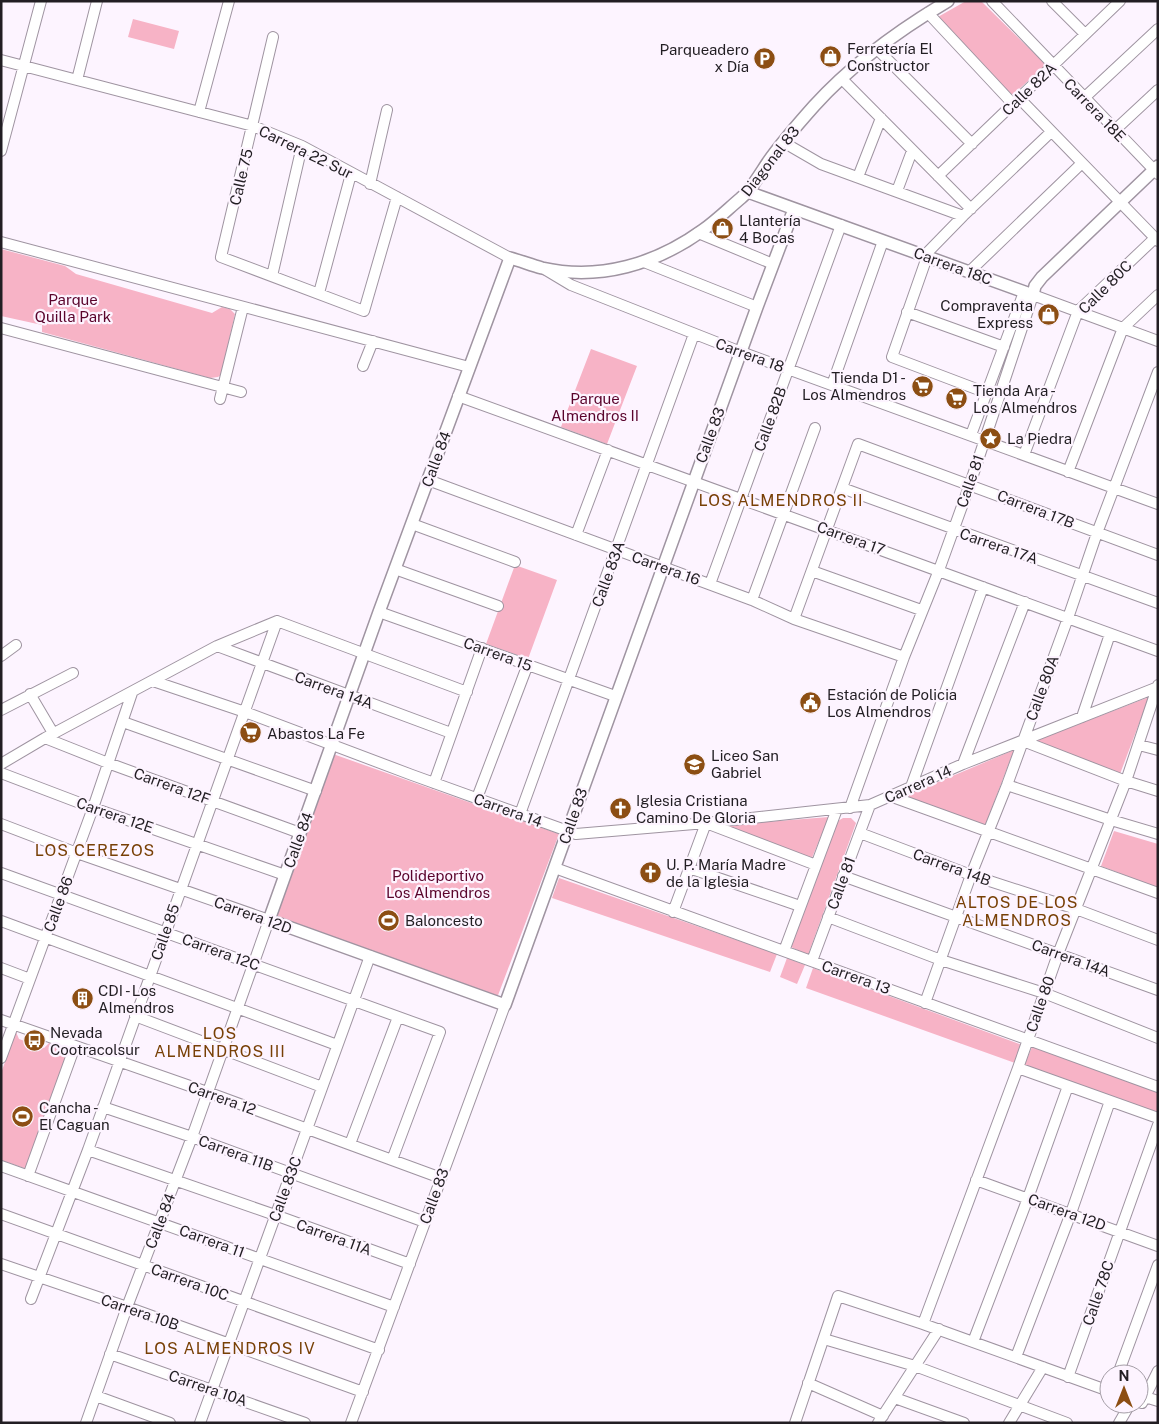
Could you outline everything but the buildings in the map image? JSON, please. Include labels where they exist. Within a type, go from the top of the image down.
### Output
[{"type":"street","points":[[1,151],[5,120],[23,66],[41,1]]},
{"type":"street","points":[[77,80],[97,1]]},
{"type":"street","points":[[199,112],[229,1]]},
{"type":"street","name":"Diagonal 83","points":[[510,258],[543,268],[571,272],[598,272],[620,269],[644,262],[672,250],[723,216],[748,192],[783,142],[842,78],[877,49],[948,1]]},
{"type":"street","name":"Carrera 18E","points":[[992,1],[1115,130],[1156,170]]},
{"type":"street","points":[[1052,1],[1086,34]]},
{"type":"street","name":"Calle 82A","points":[[938,176],[1118,2]]},
{"type":"street","points":[[928,13],[1016,101],[1051,132],[1156,239]]},
{"type":"street","points":[[1084,98],[1158,29]]},
{"type":"street","name":"Calle 75","points":[[272,276],[221,257],[273,37]]},
{"type":"street","points":[[877,49],[972,144]]},
{"type":"street","name":"Carrera 22 Sur","points":[[1,60],[253,126],[302,146],[510,258]]},
{"type":"street","points":[[842,78],[938,176],[967,212]]},
{"type":"street","points":[[1115,130],[1158,90]]},
{"type":"street","points":[[370,184],[387,110]]},
{"type":"street","points":[[858,177],[881,118]]},
{"type":"street","points":[[987,392],[892,357],[926,257],[967,212],[1051,132]]},
{"type":"street","points":[[783,142],[821,164],[897,191],[967,212]]},
{"type":"street","points":[[302,146],[272,276],[364,311],[397,197]]},
{"type":"street","points":[[897,191],[912,151]]},
{"type":"street","points":[[969,272],[1081,164]]},
{"type":"street","name":"Calle 81","points":[[971,435],[1004,347],[1028,294],[1042,277],[1156,170]]},
{"type":"street","points":[[319,293],[352,174]]},
{"type":"street","name":"Carrera 18C","points":[[748,192],[1158,341]]},
{"type":"street","name":"Calle 83","points":[[351,1423],[794,209]]},
{"type":"street","name":"Calle 82B","points":[[710,584],[841,226]]},
{"type":"street","points":[[698,234],[773,264]]},
{"type":"street","name":"Calle 80C","points":[[1024,455],[1078,311],[1156,239]]},
{"type":"street","points":[[832,385],[883,241]]},
{"type":"street","points":[[1,242],[469,367]]},
{"type":"street","name":"Calle 84","points":[[86,1423],[127,1307],[192,1137],[316,792],[331,745],[510,258]]},
{"type":"street","points":[[644,262],[757,307]]},
{"type":"street","name":"Carrera 18","points":[[543,268],[571,285],[694,334],[1158,504]]},
{"type":"street","name":"Calle 81","points":[[850,808],[921,610],[970,484],[1028,294]]},
{"type":"street","points":[[1068,472],[1123,328],[1158,295]]},
{"type":"street","points":[[220,399],[243,307]]},
{"type":"street","points":[[907,312],[1004,347]]},
{"type":"street","points":[[1,328],[241,392]]},
{"type":"street","name":"Calle 83A","points":[[520,814],[694,334]]},
{"type":"street","points":[[363,366],[374,341]]},
{"type":"street","name":"Calle 80A","points":[[925,1002],[1158,372]]},
{"type":"street","name":"Carrera 17","points":[[458,396],[1158,651]]},
{"type":"street","points":[[1147,402],[1158,406]]},
{"type":"street","points":[[752,600],[815,428]]},
{"type":"street","name":"Carrera 17B","points":[[842,488],[858,444],[1158,555]]},
{"type":"street","points":[[576,535],[608,450]]},
{"type":"street","name":"Carrera 16","points":[[428,480],[710,584],[794,619],[904,657]]},
{"type":"street","points":[[794,619],[842,488]]},
{"type":"street","name":"Carrera 17A","points":[[842,488],[952,530],[1158,603]]},
{"type":"street","points":[[412,524],[515,562]]},
{"type":"street","points":[[395,569],[498,606]]},
{"type":"street","points":[[812,571],[921,610]]},
{"type":"street","points":[[911,787],[983,587]]},
{"type":"street","points":[[964,764],[1025,602]]},
{"type":"street","name":"Carrera 15","points":[[380,612],[616,696]]},
{"type":"street","points":[[1,764],[49,735],[132,693],[217,646],[277,622],[466,692]]},
{"type":"street","name":"Calle 85","points":[[31,1300],[88,1150],[277,622]]},
{"type":"street","points":[[1082,717],[1110,634]]},
{"type":"street","points":[[1,656],[16,645]]},
{"type":"street","name":"Carrera 14A","points":[[217,646],[451,734]]},
{"type":"street","points":[[434,783],[482,648]]},
{"type":"street","points":[[477,798],[528,664]]},
{"type":"street","points":[[1,710],[74,673]]},
{"type":"street","name":"Carrera 14","points":[[153,681],[245,712],[576,834],[706,823],[870,805],[964,764],[1157,686]]},
{"type":"street","name":"Calle 80","points":[[923,1324],[1028,1041],[1058,954],[1154,708],[1157,686]]},
{"type":"street","name":"Calle 86","points":[[1,1058],[77,853],[132,693]]},
{"type":"street","points":[[30,694],[49,735]]},
{"type":"street","points":[[123,722],[316,792]]},
{"type":"street","name":"Carrera 12F","points":[[49,735],[108,763],[300,833]]},
{"type":"street","points":[[1023,741],[1126,781],[1158,791]]},
{"type":"street","points":[[1139,745],[1158,750]]},
{"type":"street","name":"Carrera 12E","points":[[1,773],[93,808],[285,875]]},
{"type":"street","points":[[1006,785],[1158,834]]},
{"type":"street","points":[[890,796],[1158,892]]},
{"type":"street","name":"Calle 81","points":[[812,961],[870,805]]},
{"type":"street","name":"Calle 81","points":[[784,951],[837,810]]},
{"type":"street","points":[[673,912],[706,823],[816,865]]},
{"type":"street","name":"Carrera 12D","points":[[1,824],[77,853],[505,1005]]},
{"type":"street","name":"Carrera 14B","points":[[860,833],[1158,940]]},
{"type":"street","name":"Carrera 13","points":[[555,868],[1158,1087]]},
{"type":"street","points":[[689,868],[800,906]]},
{"type":"street","name":"Carrera 12C","points":[[1,873],[440,1032],[392,1160]]},
{"type":"street","name":"Carrera 14A","points":[[843,876],[1158,990]]},
{"type":"street","points":[[828,917],[941,960],[1044,993],[1158,1038]]},
{"type":"street","points":[[1,921],[337,1045]]},
{"type":"street","name":"Calle 83C","points":[[200,1423],[370,956]]},
{"type":"street","points":[[1,968],[30,979]]},
{"type":"street","points":[[135,1016],[322,1087]]},
{"type":"street","points":[[350,1144],[398,1017]]},
{"type":"street","name":"Carrera 12","points":[[1,1020],[207,1092],[441,1178]]},
{"type":"street","points":[[28,1176],[75,1046]]},
{"type":"street","points":[[1018,1068],[1158,1118]]},
{"type":"street","points":[[973,1342],[1068,1086]]},
{"type":"street","points":[[1016,1357],[1071,1214],[1110,1101]]},
{"type":"street","name":"Carrera 11B","points":[[103,1107],[192,1137],[425,1222]]},
{"type":"street","name":"Calle 78C","points":[[1068,1377],[1158,1125]]},
{"type":"street","name":"Carrera 11A","points":[[88,1150],[410,1264]]},
{"type":"street","name":"Carrera 11","points":[[1,1166],[394,1307]]},
{"type":"street","name":"Carrera 12D","points":[[976,1180],[1158,1246]]},
{"type":"street","name":"Carrera 10C","points":[[1,1214],[379,1350]]},
{"type":"street","name":"Carrera 10B","points":[[1,1264],[363,1392]]},
{"type":"street","points":[[1122,1364],[1158,1265]]},
{"type":"street","points":[[795,1423],[838,1296],[939,1329],[1099,1388]]},
{"type":"street","points":[[808,1384],[881,1419],[939,1329]]},
{"type":"street","points":[[824,1339],[915,1366],[1067,1423]]},
{"type":"street","name":"Carrera 10A","points":[[110,1354],[305,1423]]},
{"type":"street","points":[[1009,1423],[1043,1368]]},
{"type":"street","points":[[1149,1387],[1158,1371]]},
{"type":"street","points":[[96,1396],[170,1423]]},
{"type":"street","points":[[895,1398],[964,1423]]},
{"type":"green space","points":[[966,1],[981,1],[1046,65],[1010,97],[936,18]]},
{"type":"green space","points":[[133,19],[179,31],[174,49],[128,37]]},
{"type":"green space","name":"Parque Quilla Park","points":[[1,249],[65,266],[76,274],[212,313],[222,307],[230,309],[235,314],[221,375],[210,378],[42,332],[42,325],[1,316]]},
{"type":"green space","name":"Parque Almendros II","points":[[591,349],[637,366],[607,444],[561,427]]},
{"type":"green space","points":[[515,565],[557,580],[528,659],[486,644]]},
{"type":"green space","points":[[1149,697],[1120,774],[1035,741]]},
{"type":"green space","points":[[1014,750],[985,826],[905,796]]},
{"type":"green space","name":"Polideportivo Los Almendros","points":[[333,754],[559,834],[497,998],[275,917]]},
{"type":"green space","points":[[829,817],[811,860],[726,825]]},
{"type":"green space","points":[[843,818],[851,818],[856,823],[808,955],[791,947],[838,821]]},
{"type":"green space","points":[[1114,831],[1158,844],[1158,888],[1101,866]]},
{"type":"green space","points":[[559,878],[777,954],[770,972],[552,898]]},
{"type":"green space","points":[[787,958],[805,965],[797,984],[780,977]]},
{"type":"green space","points":[[813,968],[1022,1045],[1015,1063],[806,988]]},
{"type":"green space","name":"Cancha - El Caguan","points":[[16,1032],[19,1039],[44,1048],[49,1043],[69,1050],[27,1169],[1,1160],[1,1073]]},
{"type":"green space","points":[[1032,1047],[1158,1092],[1157,1113],[1024,1066]]},
{"type":"place","name":"Ferretería El Constructor","points":[[831,57]]},
{"type":"place","name":"Parqueadero x Día","points":[[765,58]]},
{"type":"place","name":"Llantería 4 Bocas","points":[[723,229]]},
{"type":"place","name":"Compraventa Express","points":[[1049,314]]},
{"type":"place","name":"Tienda D1 - Los Almendros","points":[[922,386]]},
{"type":"place","name":"Tienda Ara - Los Almendros","points":[[957,399]]},
{"type":"place","name":"La Piedra","points":[[991,438]]},
{"type":"place","name":"Estación de Policia Los Almendros","points":[[811,703]]},
{"type":"place","name":"Abastos La Fe","points":[[251,733]]},
{"type":"place","name":"Liceo San Gabriel","points":[[695,764]]},
{"type":"place","name":"Iglesia Cristiana Camino De Gloria","points":[[620,809]]},
{"type":"place","name":"U. P. María Madre de la Iglesia","points":[[650,873]]},
{"type":"place","name":"Baloncesto","points":[[389,920]]},
{"type":"place","name":"CDI - Los Almendros","points":[[82,999]]},
{"type":"place","name":"Nevada Cootracolsur","points":[[34,1041]]},
{"type":"place","name":"Cancha - El Caguan","points":[[23,1116]]},
{"type":"district","name":"LOS ALMENDROS II","points":[[781,500]]},
{"type":"district","name":"LOS CEREZOS","points":[[95,850]]},
{"type":"district","name":"ALTOS DE LOS ALMENDROS","points":[[1017,911]]},
{"type":"district","name":"LOS ALMENDROS III","points":[[220,1042]]},
{"type":"district","name":"LOS ALMENDROS IV","points":[[230,1348]]}]
